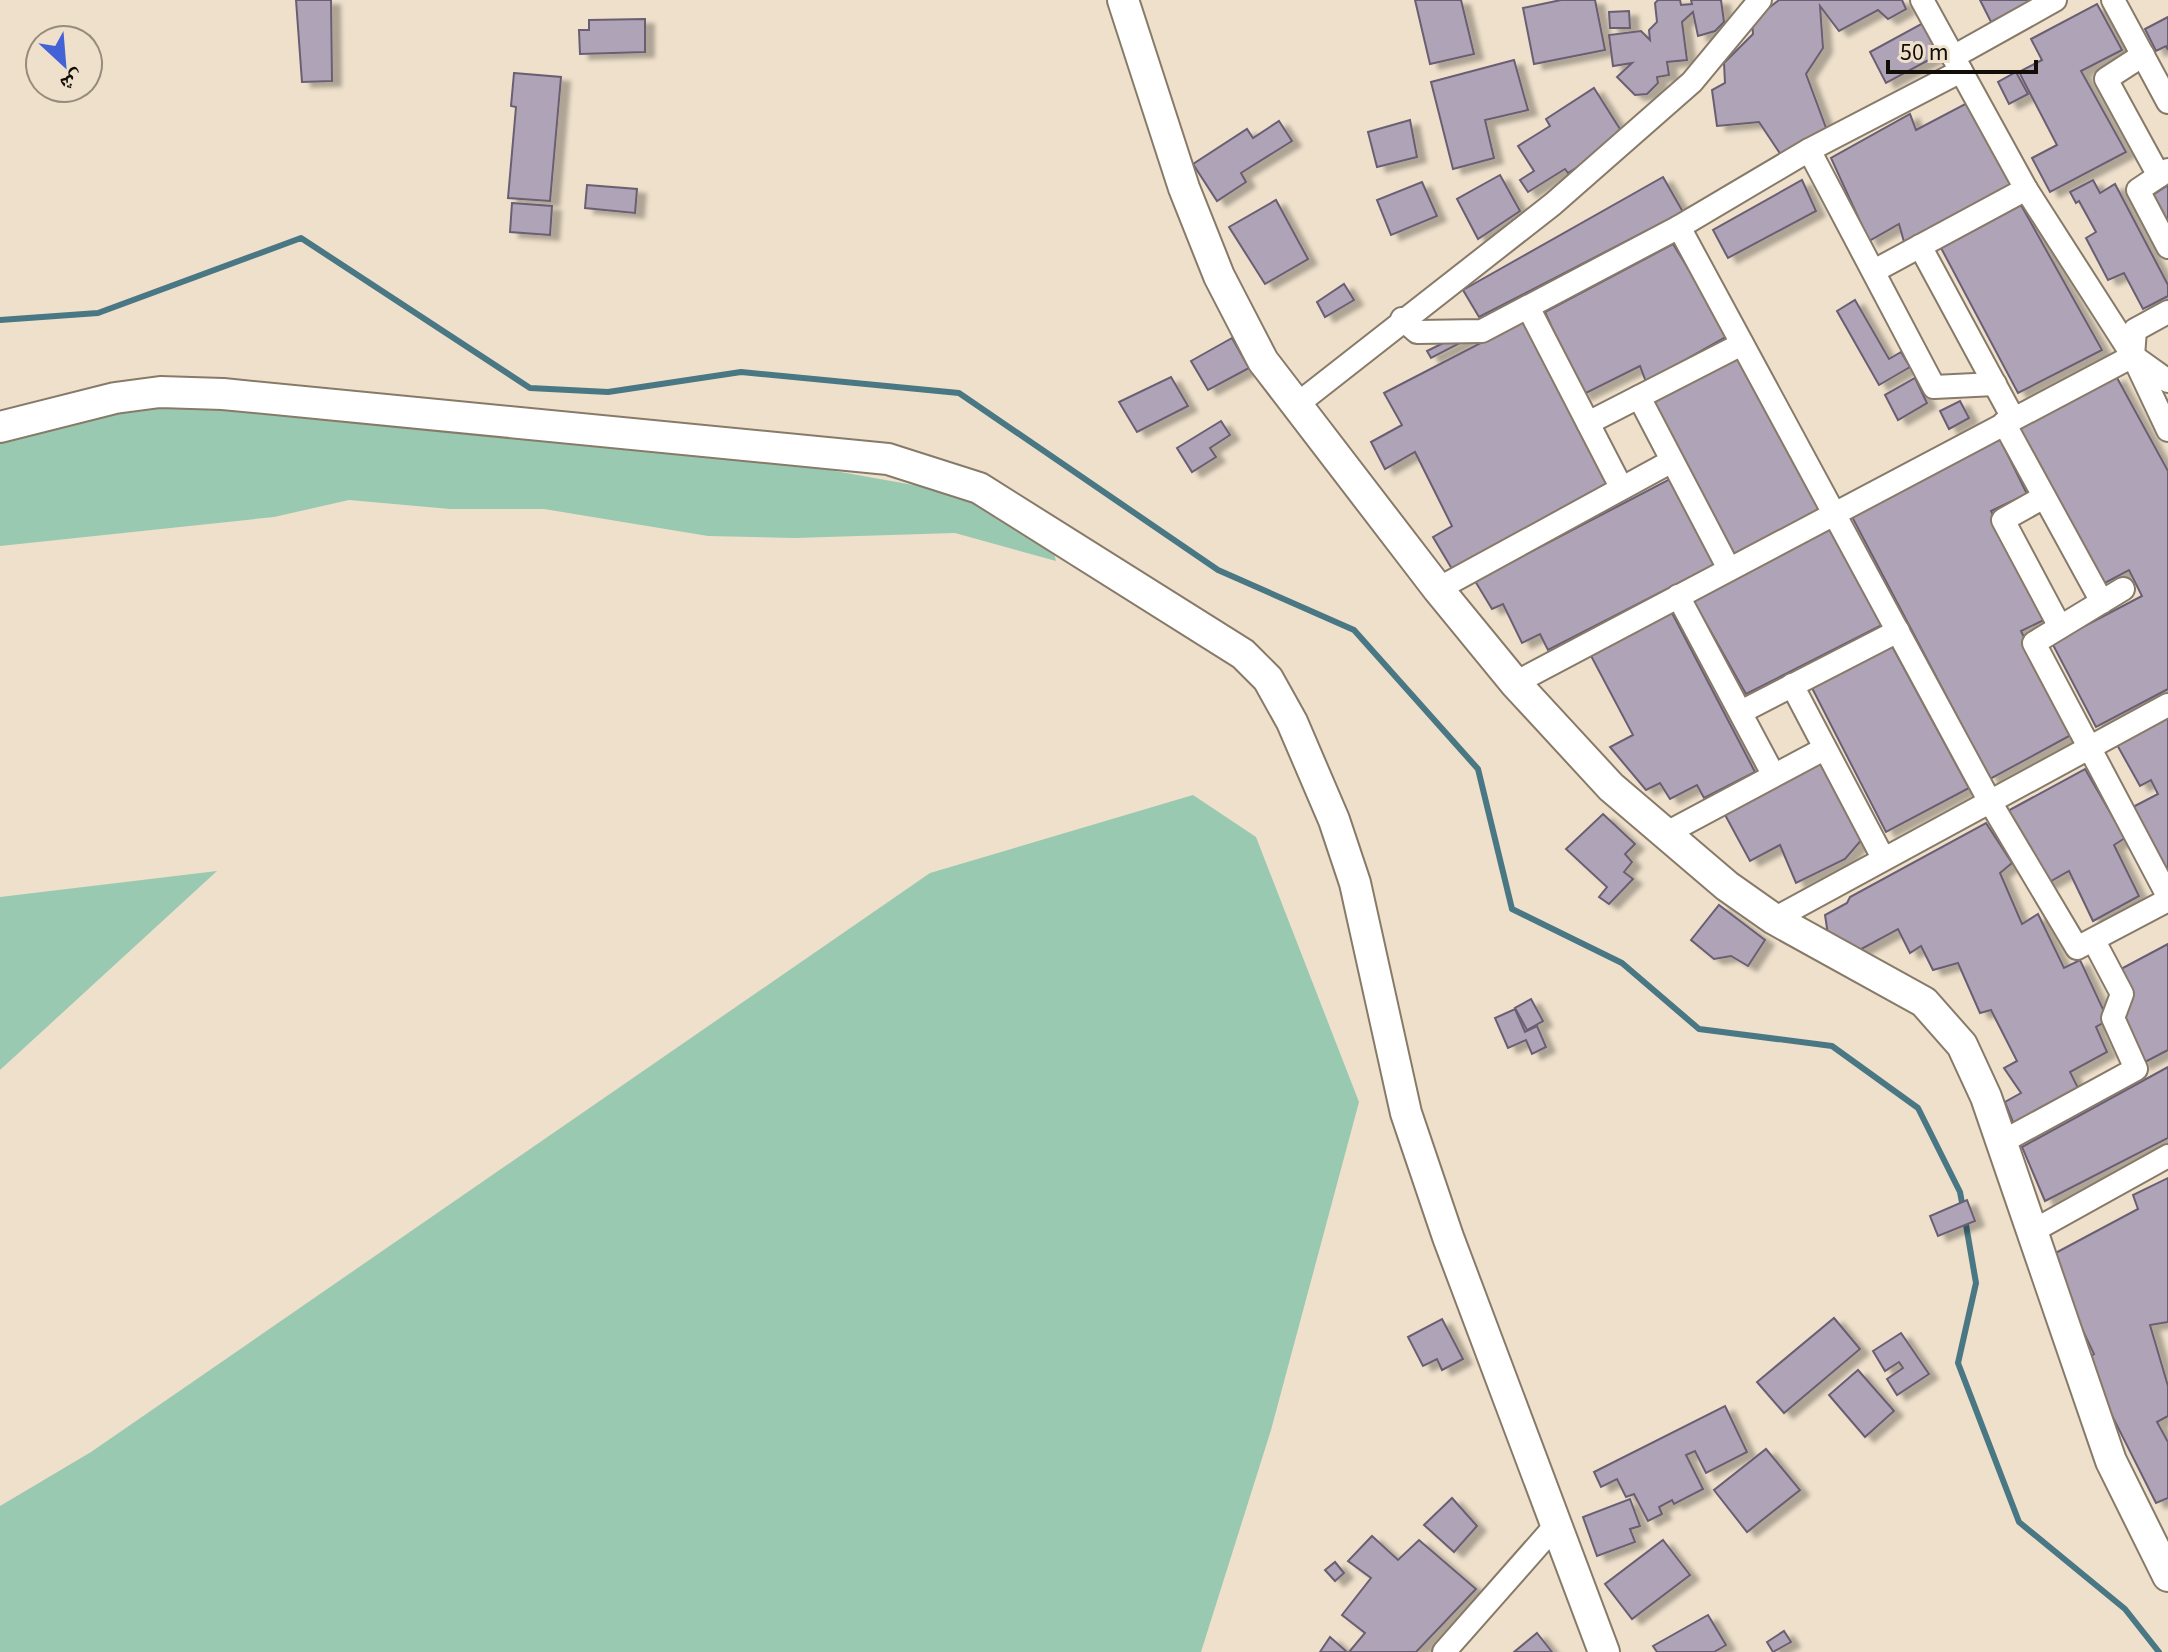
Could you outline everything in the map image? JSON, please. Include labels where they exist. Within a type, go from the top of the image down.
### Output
[{"type":"main road","points":[[1123,0],[1184,188],[1219,276],[1263,361],[1438,589],[1515,683],[1611,787],[1665,834],[1727,886],[1774,919],[1924,1002],[1962,1045],[2002,1142],[2111,1461],[2168,1576]]},
{"type":"main road","points":[[0,427],[115,398],[160,392],[223,394],[888,459],[979,488],[1243,654],[1268,679],[1292,722],[1334,820],[1355,883],[1406,1113],[1448,1237],[1604,1652]]},
{"type":"street","points":[[1295,406],[1402,319],[1553,204],[1692,82],[1760,0]]},
{"type":"street","points":[[1922,0],[2026,189],[2133,356],[2168,430]]},
{"type":"street","points":[[1402,319],[1417,332],[1482,331],[1679,227],[1957,64],[2055,0]]},
{"type":"street","points":[[2113,0],[2168,102]]},
{"type":"street","points":[[2143,55],[2106,79],[2164,173],[2138,190],[2168,247]]},
{"type":"street","points":[[1809,150],[1934,387],[1995,384]]},
{"type":"street","points":[[1874,271],[2026,189]]},
{"type":"street","points":[[1679,227],[1989,800],[2077,948],[2168,898],[2034,643],[2123,589]]},
{"type":"street","points":[[1920,246],[1995,384],[2044,497],[2102,602]]},
{"type":"street","points":[[1528,307],[1621,487]]},
{"type":"street","points":[[2133,356],[2135,330],[2168,312]]},
{"type":"street","points":[[1588,423],[1742,344]]},
{"type":"street","points":[[2133,356],[2168,381]]},
{"type":"street","points":[[1515,683],[2133,356]]},
{"type":"street","points":[[1639,397],[1729,569]]},
{"type":"street","points":[[1438,589],[1672,461]]},
{"type":"street","points":[[2044,497],[2003,520],[2060,627]]},
{"type":"street","points":[[1678,596],[1773,774]]},
{"type":"street","points":[[1741,712],[1898,631]]},
{"type":"street","points":[[1792,685],[1883,858]]},
{"type":"street","points":[[1774,919],[2168,705]]},
{"type":"street","points":[[1665,834],[1824,749]]},
{"type":"street","points":[[2002,1142],[2136,1069],[2113,1018],[2122,994],[2094,941]]},
{"type":"street","points":[[2033,1231],[2168,1156]]},
{"type":"street","points":[[1444,1652],[1556,1525]]},
{"type":"green space","points":[[200,403],[481,435],[785,462],[958,493],[1053,550],[1056,561],[955,533],[795,538],[708,536],[544,509],[450,509],[349,500],[274,517],[0,546],[0,438],[93,412]]},
{"type":"green space","points":[[1193,795],[1256,837],[1359,1102],[1271,1430],[1201,1652],[0,1652],[0,1506],[91,1452],[930,873]]},
{"type":"green space","points":[[217,871],[0,1070],[0,897]]},
{"type":"building","points":[[296,0],[331,0],[332,81],[302,82]]},
{"type":"building","points":[[1415,0],[1461,0],[1474,54],[1430,64]]},
{"type":"building","points":[[1561,0],[1595,0],[1605,50],[1534,64],[1523,8]]},
{"type":"building","points":[[1658,0],[1680,0],[1681,5],[1692,4],[1691,0],[1721,0],[1724,22],[1715,31],[1698,36],[1693,12],[1682,22],[1687,60],[1667,62],[1669,75],[1657,77],[1658,83],[1647,94],[1635,95],[1617,77],[1632,63],[1613,66],[1609,35],[1641,31],[1650,40],[1649,30],[1657,22],[1655,3]]},
{"type":"building","points":[[1779,0],[1902,0],[1906,9],[1888,19],[1878,10],[1839,31],[1820,6],[1823,48],[1806,74],[1829,136],[1783,158],[1759,122],[1717,126],[1712,90],[1725,83],[1724,63],[1753,34],[1752,21]]},
{"type":"building","points":[[1980,0],[2033,0],[1991,22]]},
{"type":"building","points":[[2097,4],[2122,50],[2081,71],[2126,152],[2050,192],[2032,158],[2057,145],[2019,72],[2042,60],[2031,39]]},
{"type":"building","points":[[1629,11],[1630,28],[1610,28],[1609,12]]},
{"type":"building","points":[[2168,17],[2168,50],[2166,46],[2156,51],[2145,29]]},
{"type":"building","points":[[645,19],[645,52],[580,54],[579,30],[589,30],[589,20]]},
{"type":"building","points":[[1923,23],[1940,54],[1886,83],[1870,52]]},
{"type":"building","points":[[1514,60],[1528,110],[1485,120],[1494,158],[1453,169],[1431,82]]},
{"type":"building","points":[[2016,72],[2028,94],[2009,104],[1998,82]]},
{"type":"building","points":[[514,73],[561,77],[550,201],[508,198],[516,107],[511,106]]},
{"type":"building","points":[[1594,88],[1625,137],[1568,173],[1565,169],[1528,192],[1520,180],[1534,171],[1518,146],[1550,126],[1546,119]]},
{"type":"building","points":[[1969,102],[2014,183],[1904,242],[1899,224],[1869,241],[1831,158],[1910,114],[1916,130]]},
{"type":"building","points":[[1410,120],[1417,157],[1377,167],[1368,132]]},
{"type":"building","points":[[1279,121],[1292,141],[1241,173],[1246,182],[1217,201],[1193,164],[1247,129],[1253,138]]},
{"type":"building","points":[[1500,175],[1520,211],[1478,239],[1457,199]]},
{"type":"building","points":[[1663,177],[1683,212],[1479,317],[1463,290]]},
{"type":"building","points":[[1802,180],[1816,211],[1728,258],[1713,230]]},
{"type":"building","points":[[2093,180],[2100,193],[2115,184],[2168,285],[2168,296],[2143,309],[2124,273],[2108,280],[2086,238],[2096,232],[2079,201],[2076,203],[2070,192]]},
{"type":"building","points":[[1422,182],[1437,216],[1391,235],[1377,200]]},
{"type":"building","points":[[587,185],[637,189],[635,213],[585,208]]},
{"type":"building","points":[[2168,185],[2168,236],[2145,200]]},
{"type":"building","points":[[1276,200],[1308,259],[1265,284],[1229,227]]},
{"type":"building","points":[[512,203],[552,206],[550,235],[510,232]]},
{"type":"building","points":[[2021,205],[2102,350],[2018,393],[1941,248]]},
{"type":"building","points":[[1673,244],[1729,335],[1646,382],[1640,366],[1582,395],[1545,312]]},
{"type":"building","points":[[1344,284],[1354,300],[1325,317],[1317,302]]},
{"type":"building","points":[[1855,300],[1889,359],[1901,352],[1910,367],[1879,385],[1837,311]]},
{"type":"building","points":[[1488,321],[1491,327],[1431,358],[1427,351]]},
{"type":"building","points":[[1523,321],[1608,483],[1452,569],[1433,537],[1452,526],[1415,452],[1385,469],[1371,442],[1402,425],[1384,393]]},
{"type":"building","points":[[1232,338],[1249,368],[1208,390],[1191,361]]},
{"type":"building","points":[[1738,358],[1821,509],[1734,554],[1654,402]]},
{"type":"building","points":[[2116,376],[2168,471],[2168,689],[2096,727],[2052,643],[2142,596],[2129,570],[2103,584],[2018,425]]},
{"type":"building","points":[[1171,377],[1188,406],[1137,432],[1119,402]]},
{"type":"building","points":[[1915,378],[1927,403],[1898,420],[1885,395]]},
{"type":"building","points":[[1960,401],[1969,418],[1949,429],[1940,411]]},
{"type":"building","points":[[1221,421],[1230,435],[1210,448],[1216,457],[1192,472],[1177,448]]},
{"type":"building","points":[[1998,435],[2027,494],[1991,511],[2046,619],[2021,631],[2071,735],[1990,779],[1850,513]]},
{"type":"building","points":[[1670,479],[1716,564],[1548,650],[1540,634],[1522,643],[1503,604],[1492,609],[1475,581]]},
{"type":"building","points":[[1828,525],[1884,624],[1746,694],[1693,600]]},
{"type":"building","points":[[1671,611],[1755,772],[1704,798],[1697,785],[1670,799],[1660,783],[1646,790],[1610,747],[1633,735],[1590,654]]},
{"type":"building","points":[[1892,646],[1969,788],[1886,832],[1812,688]]},
{"type":"building","points":[[2168,716],[2168,877],[2131,808],[2158,794],[2151,780],[2140,786],[2116,743]]},
{"type":"building","points":[[1821,761],[1864,837],[1845,859],[1796,883],[1780,845],[1750,861],[1724,813]]},
{"type":"building","points":[[2085,769],[2125,838],[2114,845],[2139,896],[2093,921],[2069,871],[2046,884],[2006,812]]},
{"type":"building","points":[[1603,814],[1635,844],[1625,854],[1632,862],[1624,872],[1633,879],[1609,904],[1599,897],[1607,887],[1566,849]]},
{"type":"building","points":[[1986,823],[2012,863],[2000,873],[2022,924],[2038,914],[2064,968],[2080,960],[2108,1020],[2096,1027],[2107,1052],[2070,1072],[2082,1096],[2017,1132],[2005,1102],[2021,1093],[2004,1068],[2017,1061],[1991,1010],[1980,1013],[1958,963],[1933,970],[1921,946],[1910,953],[1898,929],[1854,953],[1828,935],[1825,915],[1847,903],[1850,897]]},
{"type":"building","points":[[1719,905],[1765,940],[1748,966],[1731,956],[1714,959],[1691,940]]},
{"type":"building","points":[[2168,944],[2168,1050],[2141,1064],[2104,978]]},
{"type":"building","points":[[1531,999],[1543,1021],[1527,1030],[1515,1008]]},
{"type":"building","points":[[1515,1009],[1525,1032],[1537,1026],[1546,1047],[1532,1054],[1526,1040],[1508,1048],[1495,1018]]},
{"type":"building","points":[[2168,1067],[2168,1138],[2045,1201],[2022,1147]]},
{"type":"building","points":[[2168,1178],[2168,1322],[2150,1325],[2168,1386],[2168,1416],[2157,1422],[2168,1442],[2168,1498],[2156,1503],[2084,1360],[2094,1354],[2048,1257],[2138,1209],[2133,1195]]},
{"type":"building","points":[[1967,1200],[1975,1221],[1938,1236],[1930,1216]]},
{"type":"building","points":[[1834,1318],[1860,1349],[1784,1413],[1757,1382]]},
{"type":"building","points":[[1442,1319],[1463,1359],[1442,1370],[1437,1359],[1423,1366],[1408,1337]]},
{"type":"building","points":[[1901,1333],[1929,1374],[1897,1395],[1887,1379],[1903,1368],[1899,1362],[1885,1371],[1873,1351]]},
{"type":"building","points":[[1858,1370],[1894,1411],[1865,1437],[1829,1395]]},
{"type":"building","points":[[1725,1406],[1747,1452],[1706,1473],[1695,1451],[1686,1455],[1703,1489],[1674,1504],[1672,1500],[1659,1507],[1662,1514],[1648,1521],[1634,1494],[1626,1497],[1617,1479],[1601,1487],[1594,1472]]},
{"type":"building","points":[[1766,1449],[1800,1490],[1747,1532],[1714,1490]]},
{"type":"building","points":[[1452,1498],[1477,1526],[1454,1552],[1424,1525]]},
{"type":"building","points":[[1630,1499],[1640,1526],[1630,1529],[1635,1542],[1597,1556],[1583,1517]]},
{"type":"building","points":[[1372,1536],[1398,1560],[1419,1540],[1476,1589],[1416,1652],[1349,1652],[1365,1633],[1342,1615],[1371,1578],[1348,1561]]},
{"type":"building","points":[[1663,1540],[1690,1575],[1632,1619],[1605,1584]]},
{"type":"building","points":[[1335,1562],[1344,1573],[1335,1581],[1325,1570]]},
{"type":"building","points":[[1708,1615],[1726,1645],[1714,1652],[1657,1652],[1653,1646]]},
{"type":"building","points":[[1784,1631],[1791,1642],[1773,1652],[1767,1642]]},
{"type":"building","points":[[1537,1633],[1552,1652],[1514,1652]]},
{"type":"building","points":[[1330,1637],[1347,1652],[1320,1652]]},
{"type":"waterway","points":[[0,320],[98,313],[301,238],[530,388],[608,392],[741,372],[959,393],[1218,570],[1354,630],[1478,769],[1512,909],[1622,963],[1699,1029],[1832,1046],[1918,1108],[1960,1192],[1963,1208]]},
{"type":"waterway","points":[[1965,1219],[1976,1283],[1958,1363],[2019,1522],[2125,1609],[2159,1652]]}]
